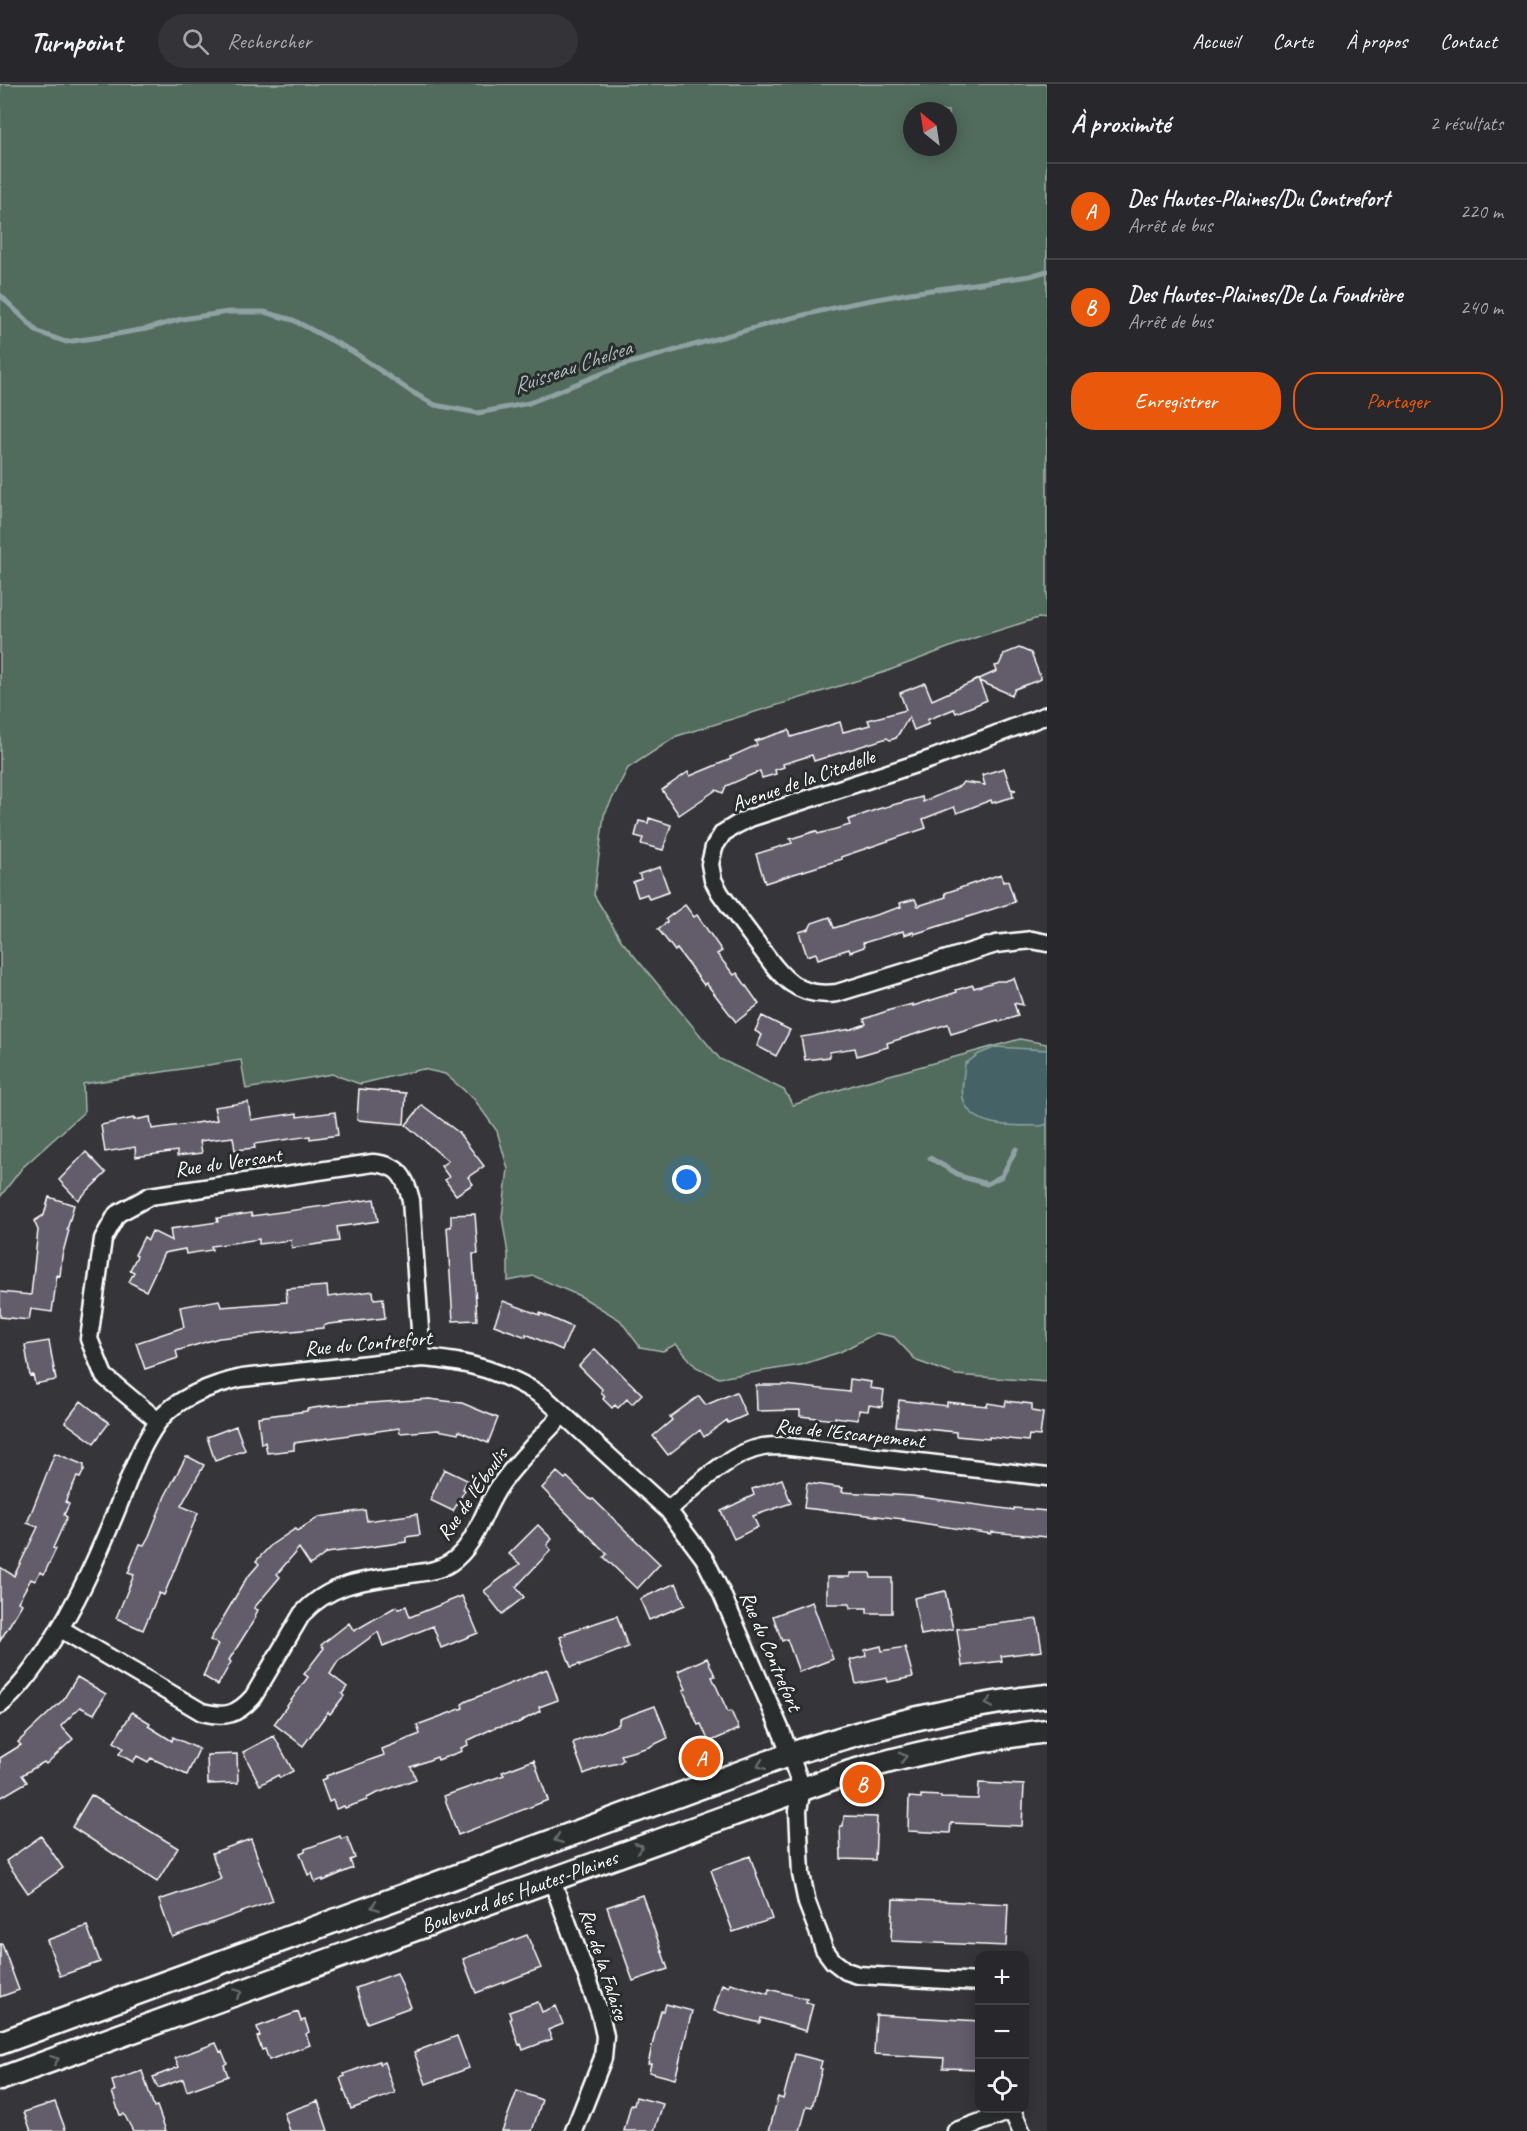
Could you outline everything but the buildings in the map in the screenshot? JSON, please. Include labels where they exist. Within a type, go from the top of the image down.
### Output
[{"type":"street","name":"Avenue de la Citadelle","points":[[1047,715],[924,762],[750,818],[723,833],[714,847],[710,864],[712,880],[720,893],[777,971],[789,983],[804,991],[820,995],[837,993],[996,944],[1032,940],[1047,943]]},
{"type":"street","name":"Rue du Versant","points":[[158,1421],[104,1376],[89,1339],[103,1239],[117,1214],[150,1196],[373,1163],[386,1164],[396,1169],[404,1179],[411,1200],[422,1358]]},
{"type":"street","name":"Rue du Contrefort","points":[[0,1705],[21,1685],[61,1629],[93,1569],[135,1464],[158,1421],[179,1403],[218,1383],[242,1378],[422,1358],[451,1360],[476,1365],[500,1374],[524,1384],[545,1398],[668,1510],[704,1558],[721,1592],[791,1754],[802,1788]]},
{"type":"street","name":"Rue de l'Éboulis","points":[[61,1629],[202,1712],[216,1715],[230,1714],[243,1708],[253,1696],[302,1614],[325,1593],[356,1582],[433,1571],[449,1564],[473,1540],[501,1484],[562,1415]]},
{"type":"street","name":"Rue de l'Escarpement","points":[[668,1510],[728,1462],[746,1452],[763,1447],[782,1446],[1047,1478]]},
{"type":"street","name":"Boulevard des Hautes-Plaines","points":[[0,2043],[791,1754],[908,1719],[1008,1700],[1047,1696]]},
{"type":"street","name":"Boulevard des Hautes-Plaines","points":[[0,2079],[850,1772],[941,1748],[1047,1731]]},
{"type":"street","points":[[802,1788],[798,1811],[801,1874],[807,1903],[824,1949],[833,1961],[846,1971],[858,1975],[975,1982]]},
{"type":"street","name":"Rue de la Falaise","points":[[552,1880],[600,2013],[605,2036],[603,2058],[574,2131]]},
{"type":"street","points":[[956,2131],[1003,2113]]},
{"type":"street","points":[[1012,2113],[1021,2131]]},
{"type":"green space","points":[[0,84],[1047,84],[1047,619],[1038,618],[971,639],[885,672],[677,736],[628,768],[604,815],[594,895],[621,940],[720,1059],[784,1090],[793,1105],[857,1084],[1020,1039],[1047,1044],[1047,1382],[956,1375],[917,1361],[894,1337],[876,1333],[840,1352],[801,1365],[719,1378],[696,1367],[676,1344],[663,1351],[640,1347],[620,1320],[582,1297],[534,1276],[508,1281],[508,1254],[502,1217],[508,1169],[497,1131],[474,1099],[445,1074],[423,1069],[360,1084],[332,1074],[246,1089],[241,1060],[83,1084],[84,1112],[22,1168],[0,1197]]},
{"type":"water","points":[[996,1047],[1047,1050],[1047,1124],[1041,1126],[1009,1125],[987,1122],[970,1111],[964,1102],[962,1093],[965,1064],[979,1054]]},
{"type":"waterway","name":"Ruisseau Chelsea","points":[[0,295],[38,332],[66,342],[228,312],[264,312],[293,320],[352,351],[410,391],[435,405],[478,413],[529,403],[623,365],[779,321],[850,304],[1030,276],[1047,271]]},
{"type":"waterway","points":[[930,1158],[963,1177],[987,1184],[1002,1176],[1016,1149]]},
{"type":"place","name":"Des Hautes-Plaines/Du Contrefort","points":[[701,1758]]},
{"type":"place","name":"Des Hautes-Plaines/De La Fondrière","points":[[862,1784]]}]
